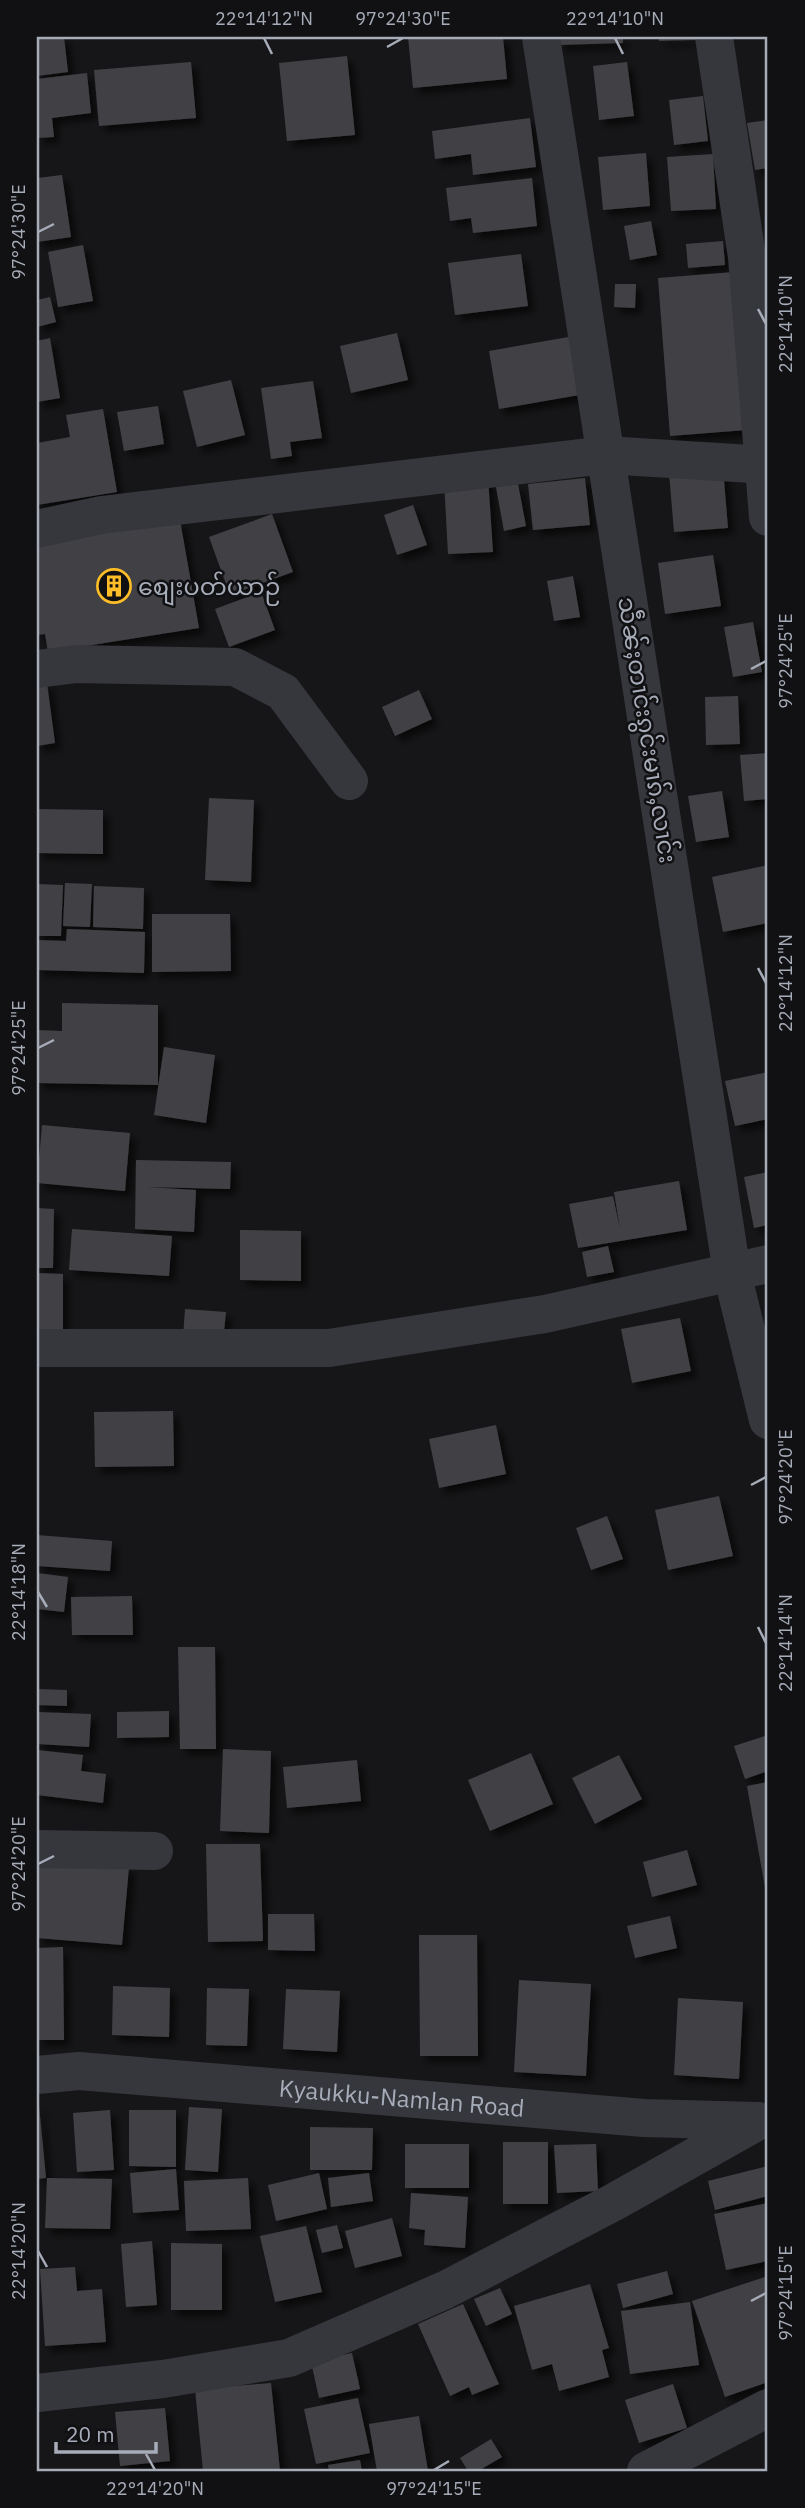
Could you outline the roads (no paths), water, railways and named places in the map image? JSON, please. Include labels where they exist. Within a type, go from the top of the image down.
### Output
[{"type":"street","name":"သဵၼ်ႈတၢင်းၵွင်းမၢၵ်ႇလၢင်း","points":[[541,37],[732,1273],[768,1420]]},
{"type":"street","points":[[713,37],[747,257],[768,517]]},
{"type":"street","points":[[37,529],[101,515],[605,455],[765,465]]},
{"type":"street","points":[[37,669],[77,664],[236,667],[284,692],[349,781]]},
{"type":"street","points":[[37,1349],[329,1348],[545,1314],[768,1264]]},
{"type":"street","points":[[37,1849],[154,1852]]},
{"type":"street","name":"Kyaukku-Namlan Road","points":[[37,2075],[79,2071],[644,2118],[763,2121]]},
{"type":"street","points":[[37,2393],[163,2379],[289,2358],[445,2290],[763,2121]]},
{"type":"street","points":[[646,2471],[768,2408]]},
{"type":"place","name":"စျေးပတ်ယာဉ်","points":[[114,586]]}]
